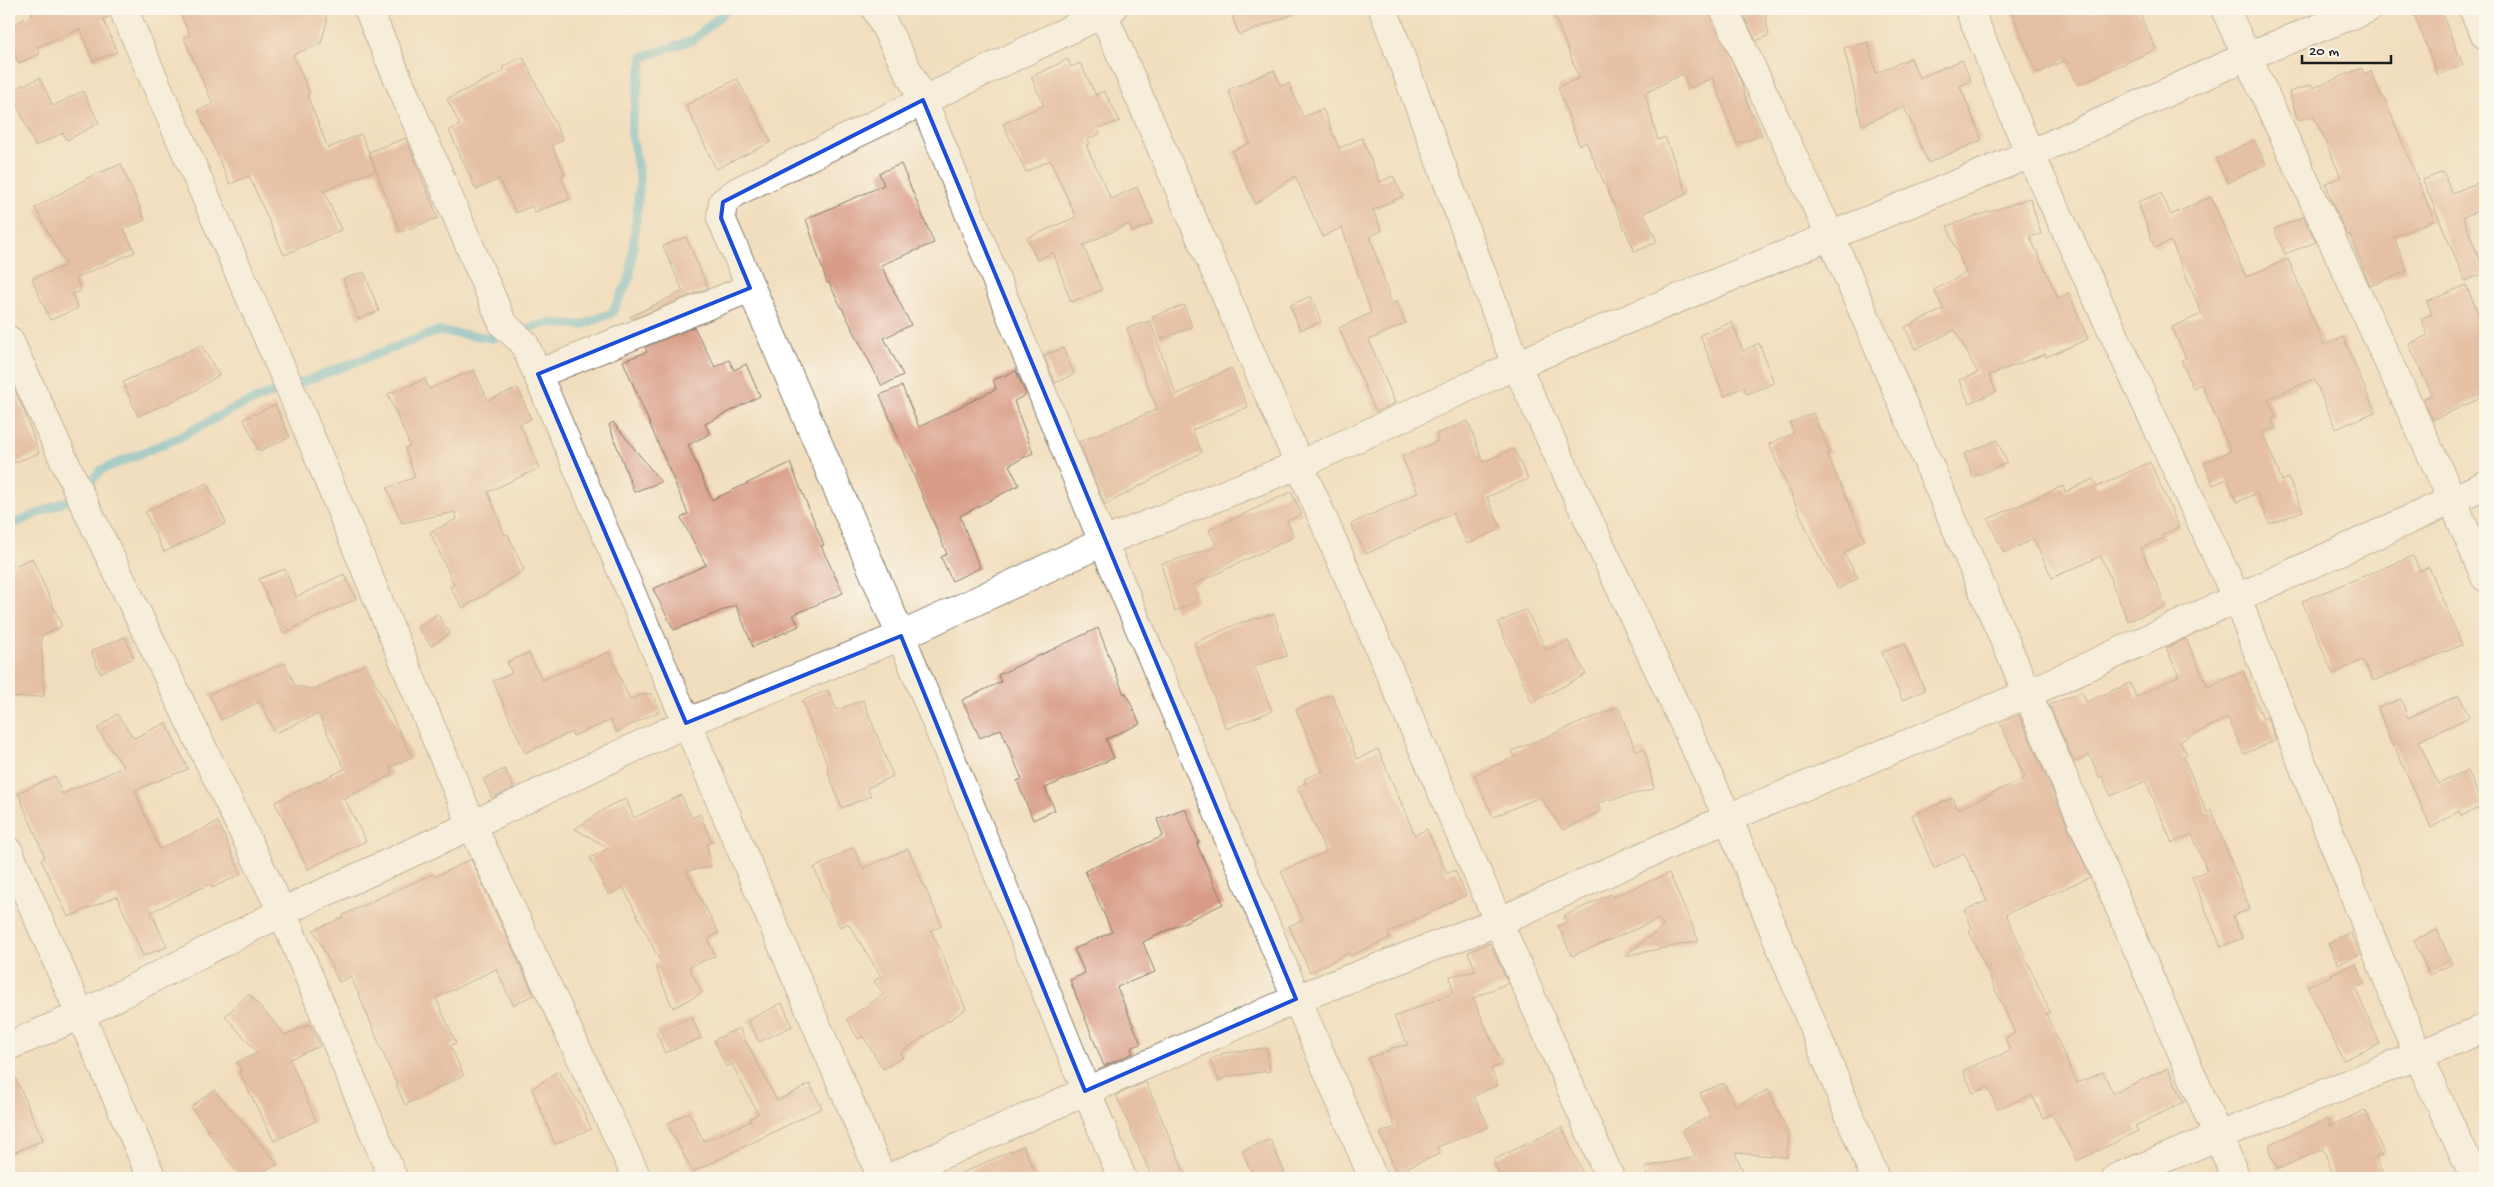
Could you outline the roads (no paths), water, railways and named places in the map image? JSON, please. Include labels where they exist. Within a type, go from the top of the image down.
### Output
[{"type":"street","points":[[122,9],[290,388],[472,826],[637,1178]]},
{"type":"street","points":[[368,9],[503,324],[524,343],[538,374],[882,1178]]},
{"type":"street","points":[[876,9],[923,100],[1103,542],[1373,1178]]},
{"type":"street","points":[[1383,9],[1516,365],[1728,818],[1875,1178]]},
{"type":"street","points":[[1724,9],[1830,235],[2236,1178]]},
{"type":"street","points":[[1969,9],[2030,154],[2237,599],[2418,1056],[2475,1178]]},
{"type":"street","points":[[2225,9],[2245,57],[2452,499],[2485,577]]},
{"type":"street","points":[[9,1046],[81,1014],[282,912],[472,826],[686,723],[901,636],[1103,542],[1301,464],[1516,365],[2030,154],[2245,57],[2367,9]]},
{"type":"street","points":[[2474,9],[2485,35]]},
{"type":"street","points":[[1122,1178],[901,636],[721,218],[723,202],[738,191],[1105,10],[1403,706],[1500,921],[1610,1178]]},
{"type":"street","points":[[538,374],[750,288]]},
{"type":"street","points":[[9,340],[80,495],[282,912],[393,1178]]},
{"type":"street","points":[[889,1178],[1296,999],[1500,921],[1728,818],[2027,694],[2485,485]]},
{"type":"street","points":[[9,852],[152,1178]]},
{"type":"street","points":[[2116,1178],[2219,1138],[2485,1028]]},
{"type":"waterway","points":[[9,526],[80,495],[101,470],[180,437],[236,407],[438,331],[493,338],[549,323],[582,325],[612,313],[630,277],[640,180],[631,130],[643,57],[693,40],[728,9]]}]
